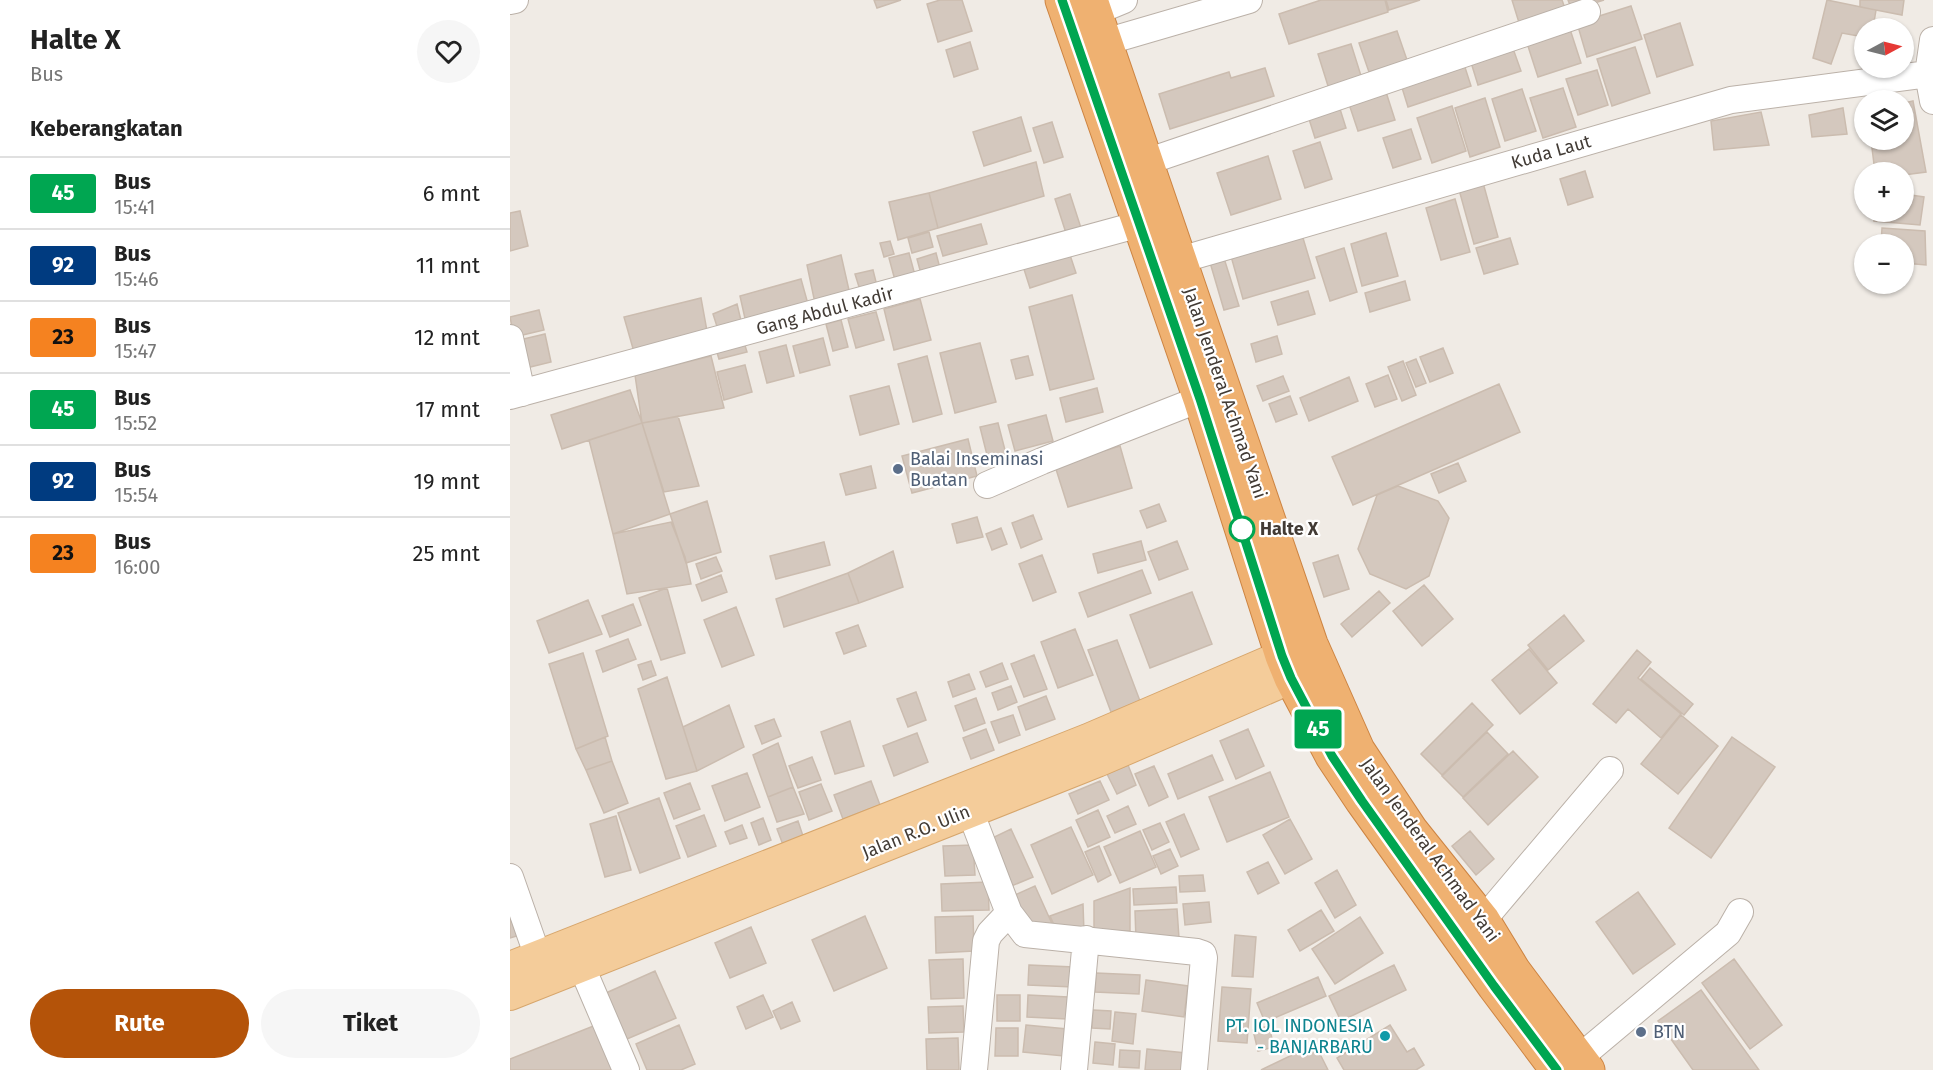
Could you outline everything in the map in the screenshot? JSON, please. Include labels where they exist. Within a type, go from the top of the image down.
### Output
[{"type":"highway","name":"Jalan Jenderal Achmad Yani","points":[[1062,0],[1200,399],[1301,661],[1411,830],[1483,920],[1575,1066]]},
{"type":"highway","name":"Jalan Jenderal Achmad Yani","points":[[1104,13],[1146,162],[1180,260],[1301,661],[1332,756],[1494,986],[1575,1066]]},
{"type":"main road","name":"Jalan R.O. Ulin","points":[[510,994],[970,811],[1093,751],[1301,661]]},
{"type":"main road","name":"Jalan R.O. Ulin","points":[[524,962],[1093,751]]},
{"type":"street","points":[[510,2],[515,0]]},
{"type":"street","points":[[1104,13],[1249,0]]},
{"type":"street","points":[[1146,162],[1587,12]]},
{"type":"street","points":[[1933,45],[1928,74],[1933,101]]},
{"type":"street","name":"Kuda Laut","points":[[1180,260],[1731,99],[1928,74]]},
{"type":"street","name":"Gang Abdul Kadir","points":[[516,395],[1140,224]]},
{"type":"street","points":[[510,338],[516,395]]},
{"type":"street","points":[[987,485],[1200,399]]},
{"type":"street","points":[[1483,920],[1611,770]]},
{"type":"street","points":[[970,811],[1010,913],[1025,934],[1086,939],[1203,954],[1194,1070]]},
{"type":"street","points":[[510,877],[524,962]]},
{"type":"street","points":[[1575,1066],[1728,933],[1740,912]]},
{"type":"street","points":[[974,1070],[986,941],[990,933],[1010,913]]},
{"type":"street","points":[[1074,1070],[1086,939]]},
{"type":"street","points":[[581,965],[626,1070]]},
{"type":"building","points":[[874,0],[901,0],[877,8]]},
{"type":"building","points":[[940,0],[962,0],[972,31],[938,42],[927,4]]},
{"type":"building","points":[[1321,0],[1385,0],[1388,12],[1289,44],[1279,14]]},
{"type":"building","points":[[1386,0],[1420,0],[1389,10]]},
{"type":"building","points":[[1512,0],[1562,0],[1567,14],[1521,29]]},
{"type":"building","points":[[1568,0],[1604,0],[1572,10]]},
{"type":"building","points":[[1827,0],[1876,10],[1875,18],[1854,18],[1854,35],[1842,33],[1831,64],[1813,58]]},
{"type":"building","points":[[1860,0],[1904,0],[1902,15],[1860,7]]},
{"type":"building","points":[[1631,6],[1642,39],[1587,57],[1577,23]]},
{"type":"building","points":[[1568,23],[1581,63],[1538,77],[1525,37]]},
{"type":"building","points":[[1680,23],[1693,65],[1657,77],[1644,35]]},
{"type":"building","points":[[1397,31],[1407,60],[1369,72],[1359,43]]},
{"type":"building","points":[[970,42],[978,69],[954,77],[946,50]]},
{"type":"building","points":[[1511,43],[1521,71],[1478,85],[1469,56]]},
{"type":"building","points":[[1351,44],[1362,79],[1329,89],[1318,54]]},
{"type":"building","points":[[1635,47],[1650,93],[1612,106],[1597,59]]},
{"type":"building","points":[[1462,58],[1471,86],[1408,107],[1399,78]]},
{"type":"building","points":[[1265,68],[1274,96],[1170,129],[1159,94],[1229,72],[1231,78]]},
{"type":"building","points":[[1597,70],[1608,105],[1578,115],[1566,79]]},
{"type":"building","points":[[1563,88],[1576,127],[1543,138],[1530,98]]},
{"type":"building","points":[[1522,89],[1536,131],[1505,141],[1492,99]]},
{"type":"building","points":[[1386,92],[1395,120],[1358,131],[1349,104]]},
{"type":"building","points":[[1485,98],[1500,147],[1470,157],[1455,108]]},
{"type":"building","points":[[1452,106],[1466,151],[1432,163],[1417,118]]},
{"type":"building","points":[[1914,106],[1926,172],[1914,174],[1914,162],[1874,162],[1872,150],[1914,150]]},
{"type":"building","points":[[1843,108],[1847,134],[1812,137],[1809,115]]},
{"type":"building","points":[[1340,109],[1346,128],[1315,138],[1309,119]]},
{"type":"building","points":[[1761,112],[1769,145],[1714,150],[1711,121]]},
{"type":"building","points":[[1021,117],[1031,151],[984,166],[973,132]]},
{"type":"building","points":[[1052,122],[1063,157],[1044,163],[1033,128]]},
{"type":"building","points":[[1411,129],[1421,159],[1393,168],[1383,138]]},
{"type":"building","points":[[1320,142],[1332,179],[1305,188],[1293,151]]},
{"type":"building","points":[[1268,156],[1281,199],[1231,215],[1217,173]]},
{"type":"building","points":[[1036,162],[1044,196],[938,228],[929,193]]},
{"type":"building","points":[[1585,171],[1593,197],[1568,205],[1560,179]]},
{"type":"building","points":[[1482,179],[1498,237],[1474,244],[1458,186]]},
{"type":"building","points":[[929,193],[938,228],[898,240],[889,202]]},
{"type":"building","points":[[1070,194],[1081,228],[1066,233],[1055,199]]},
{"type":"building","points":[[1914,196],[1924,197],[1920,225],[1886,222],[1914,222]]},
{"type":"building","points":[[1455,199],[1470,252],[1441,260],[1426,208]]},
{"type":"building","points":[[520,211],[528,246],[510,251],[510,213]]},
{"type":"building","points":[[981,224],[987,244],[943,256],[937,236]]},
{"type":"building","points":[[1300,228],[1315,278],[1243,299],[1229,249]]},
{"type":"building","points":[[1882,228],[1925,231],[1926,265],[1914,264],[1914,234],[1882,234]]},
{"type":"building","points":[[929,232],[933,247],[912,253],[908,238]]},
{"type":"building","points":[[1386,233],[1398,276],[1362,286],[1351,244]]},
{"type":"building","points":[[1510,238],[1518,264],[1484,274],[1476,248]]},
{"type":"building","points":[[890,241],[894,254],[884,257],[880,243]]},
{"type":"building","points":[[1344,248],[1357,292],[1330,301],[1316,257]]},
{"type":"building","points":[[1068,249],[1076,273],[1030,288],[1022,263]]},
{"type":"building","points":[[909,253],[916,279],[896,284],[889,258]]},
{"type":"building","points":[[936,253],[942,276],[923,281],[917,259]]},
{"type":"building","points":[[841,255],[851,299],[816,308],[807,265]]},
{"type":"building","points":[[1223,255],[1239,306],[1224,310],[1209,259]]},
{"type":"building","points":[[873,270],[877,286],[860,290],[855,274]]},
{"type":"building","points":[[801,279],[811,315],[748,332],[740,296]]},
{"type":"building","points":[[1405,281],[1410,300],[1370,312],[1365,293]]},
{"type":"building","points":[[1308,291],[1315,314],[1278,325],[1271,302]]},
{"type":"building","points":[[1072,295],[1094,379],[1050,390],[1029,307]]},
{"type":"building","points":[[701,298],[707,331],[634,352],[624,317]]},
{"type":"building","points":[[920,299],[931,340],[894,350],[884,309]]},
{"type":"building","points":[[737,304],[744,333],[721,339],[713,314]]},
{"type":"building","points":[[539,310],[544,330],[514,337],[510,317]]},
{"type":"building","points":[[876,312],[884,340],[856,348],[848,319]]},
{"type":"building","points":[[841,320],[848,347],[833,351],[826,324]]},
{"type":"building","points":[[545,334],[551,362],[522,369],[515,341]]},
{"type":"building","points":[[1277,336],[1282,354],[1256,362],[1251,344]]},
{"type":"building","points":[[823,338],[830,365],[800,373],[793,346]]},
{"type":"building","points":[[743,339],[747,352],[719,359],[715,346]]},
{"type":"building","points":[[980,343],[996,402],[955,413],[940,353]]},
{"type":"building","points":[[786,345],[794,376],[767,383],[759,352]]},
{"type":"building","points":[[1443,348],[1453,373],[1430,382],[1420,357]]},
{"type":"building","points":[[711,356],[724,408],[642,423],[635,375]]},
{"type":"building","points":[[927,356],[942,414],[913,422],[898,364]]},
{"type":"building","points":[[1028,356],[1033,375],[1016,379],[1011,360]]},
{"type":"building","points":[[1416,359],[1426,383],[1416,387],[1406,363]]},
{"type":"building","points":[[1403,361],[1416,395],[1402,401],[1388,367]]},
{"type":"building","points":[[745,365],[752,392],[724,400],[717,372]]},
{"type":"building","points":[[1388,375],[1397,399],[1375,407],[1366,384]]},
{"type":"building","points":[[1283,376],[1289,391],[1263,401],[1257,386]]},
{"type":"building","points":[[1349,377],[1358,401],[1309,421],[1300,398]]},
{"type":"building","points":[[1499,384],[1520,432],[1353,505],[1332,457]]},
{"type":"building","points":[[889,386],[899,424],[860,435],[850,396]]},
{"type":"building","points":[[1097,388],[1103,412],[1066,422],[1060,398]]},
{"type":"building","points":[[630,390],[642,423],[562,449],[551,415]]},
{"type":"building","points":[[1290,396],[1297,414],[1276,422],[1269,404]]},
{"type":"building","points":[[1046,415],[1053,441],[1015,451],[1008,425]]},
{"type":"building","points":[[678,416],[699,486],[664,492],[642,423]]},
{"type":"building","points":[[642,423],[670,514],[613,534],[589,440]]},
{"type":"building","points":[[998,423],[1006,454],[988,459],[980,427]]},
{"type":"building","points":[[968,439],[977,476],[912,493],[902,456]]},
{"type":"building","points":[[1120,446],[1132,488],[1068,507],[1055,466]]},
{"type":"building","points":[[1458,463],[1466,481],[1439,493],[1431,474]]},
{"type":"building","points":[[871,466],[876,488],[846,495],[840,474]]},
{"type":"building","points":[[1398,486],[1438,501],[1449,518],[1429,576],[1406,589],[1370,574],[1358,549],[1377,495]]},
{"type":"building","points":[[707,501],[721,552],[686,563],[670,514]]},
{"type":"building","points":[[1159,504],[1166,521],[1147,528],[1140,511]]},
{"type":"building","points":[[1033,515],[1042,539],[1021,548],[1012,523]]},
{"type":"building","points":[[977,517],[983,537],[957,543],[952,524]]},
{"type":"building","points":[[671,522],[685,557],[691,584],[627,594],[613,534]]},
{"type":"building","points":[[1001,528],[1007,544],[992,550],[986,534]]},
{"type":"building","points":[[1141,541],[1146,560],[1098,573],[1093,554]]},
{"type":"building","points":[[1177,541],[1188,569],[1159,580],[1148,552]]},
{"type":"building","points":[[824,542],[830,565],[776,579],[770,556]]},
{"type":"building","points":[[893,551],[903,587],[859,603],[848,573]]},
{"type":"building","points":[[1042,555],[1056,592],[1033,601],[1019,564]]},
{"type":"building","points":[[1338,555],[1349,589],[1324,597],[1313,563]]},
{"type":"building","points":[[716,557],[722,571],[701,579],[696,564]]},
{"type":"building","points":[[1142,570],[1151,593],[1088,617],[1079,593]]},
{"type":"building","points":[[848,573],[859,603],[784,627],[776,599]]},
{"type":"building","points":[[721,575],[727,592],[702,601],[696,585]]},
{"type":"building","points":[[1424,585],[1453,619],[1422,646],[1393,611]]},
{"type":"building","points":[[667,588],[685,653],[661,660],[639,598]]},
{"type":"building","points":[[1379,591],[1390,603],[1352,637],[1341,624]]},
{"type":"building","points":[[1192,592],[1212,644],[1150,668],[1130,615]]},
{"type":"building","points":[[588,600],[602,634],[549,653],[537,621]]},
{"type":"building","points":[[633,604],[641,625],[610,637],[602,616]]},
{"type":"building","points":[[736,607],[754,655],[722,667],[704,620]]},
{"type":"building","points":[[1564,615],[1584,641],[1548,670],[1528,645]]},
{"type":"building","points":[[858,625],[866,646],[844,654],[836,633]]},
{"type":"building","points":[[1075,629],[1093,675],[1058,688],[1041,642]]},
{"type":"building","points":[[628,639],[636,659],[603,672],[596,651]]},
{"type":"building","points":[[1117,640],[1140,701],[1111,712],[1088,650]]},
{"type":"building","points":[[1529,649],[1557,683],[1520,714],[1492,680]]},
{"type":"building","points":[[1637,650],[1651,662],[1638,678],[1681,714],[1661,738],[1628,709],[1616,723],[1593,704]]},
{"type":"building","points":[[583,653],[608,736],[576,749],[549,664]]},
{"type":"building","points":[[1034,655],[1047,689],[1024,697],[1011,664]]},
{"type":"building","points":[[651,661],[656,675],[643,680],[638,665]]},
{"type":"building","points":[[1002,663],[1008,679],[986,687],[980,672]]},
{"type":"building","points":[[1650,668],[1693,704],[1684,715],[1641,679]]},
{"type":"building","points":[[969,674],[975,689],[953,697],[948,682]]},
{"type":"building","points":[[667,677],[697,771],[666,779],[638,689]]},
{"type":"building","points":[[1011,686],[1017,702],[998,710],[992,693]]},
{"type":"building","points":[[916,692],[926,720],[908,727],[897,699]]},
{"type":"building","points":[[1046,696],[1055,719],[1026,730],[1018,707]]},
{"type":"building","points":[[976,698],[985,723],[964,731],[955,706]]},
{"type":"building","points":[[1472,703],[1493,725],[1442,775],[1421,754]]},
{"type":"building","points":[[729,705],[744,747],[697,771],[683,727]]},
{"type":"building","points":[[1013,715],[1020,735],[999,743],[991,722]]},
{"type":"building","points":[[1681,715],[1718,746],[1678,794],[1641,764]]},
{"type":"building","points":[[774,719],[781,736],[762,744],[755,726]]},
{"type":"building","points":[[850,721],[864,766],[835,774],[821,732]]},
{"type":"building","points":[[986,729],[994,750],[971,759],[963,738]]},
{"type":"building","points":[[1248,729],[1264,766],[1236,779],[1220,741]]},
{"type":"building","points":[[1487,732],[1508,754],[1463,797],[1442,776]]},
{"type":"building","points":[[917,733],[928,762],[894,776],[883,746]]},
{"type":"building","points":[[605,737],[612,761],[586,770],[576,749]]},
{"type":"building","points":[[1732,737],[1775,767],[1711,858],[1669,828]]},
{"type":"building","points":[[778,743],[793,787],[768,797],[753,755]]},
{"type":"building","points":[[1513,751],[1538,777],[1488,825],[1463,798]]},
{"type":"building","points":[[1212,755],[1223,780],[1178,799],[1168,774]]},
{"type":"building","points":[[812,757],[821,780],[798,788],[789,766]]},
{"type":"building","points":[[612,761],[628,803],[604,813],[586,770]]},
{"type":"building","points":[[1128,765],[1136,785],[1117,794],[1107,774]]},
{"type":"building","points":[[1154,766],[1168,797],[1149,806],[1135,774]]},
{"type":"building","points":[[1270,772],[1289,817],[1227,842],[1209,797]]},
{"type":"building","points":[[747,773],[760,807],[725,821],[712,786]]},
{"type":"building","points":[[871,781],[880,805],[843,819],[834,795]]},
{"type":"building","points":[[1100,781],[1109,800],[1078,814],[1069,794]]},
{"type":"building","points":[[690,783],[700,809],[674,819],[664,793]]},
{"type":"building","points":[[821,784],[832,811],[809,820],[799,792]]},
{"type":"building","points":[[793,787],[804,814],[777,822],[768,797]]},
{"type":"building","points":[[659,798],[680,858],[640,873],[618,813]]},
{"type":"building","points":[[1128,806],[1136,824],[1115,833],[1107,816]]},
{"type":"building","points":[[1098,810],[1110,837],[1088,847],[1076,820]]},
{"type":"building","points":[[1184,814],[1199,849],[1181,857],[1166,822]]},
{"type":"building","points":[[704,815],[716,846],[688,857],[676,826]]},
{"type":"building","points":[[616,816],[631,870],[605,877],[590,824]]},
{"type":"building","points":[[763,818],[771,840],[759,845],[751,823]]},
{"type":"building","points":[[1290,819],[1312,859],[1285,874],[1263,835]]},
{"type":"building","points":[[798,821],[805,842],[785,850],[777,829]]},
{"type":"building","points":[[1160,823],[1169,842],[1152,850],[1143,830]]},
{"type":"building","points":[[742,825],[747,838],[730,844],[725,832]]},
{"type":"building","points":[[1071,827],[1093,875],[1052,894],[1031,845]]},
{"type":"building","points":[[1011,829],[1033,877],[1009,887],[988,840]]},
{"type":"building","points":[[1140,831],[1156,867],[1120,883],[1104,847]]},
{"type":"building","points":[[1470,831],[1494,859],[1476,875],[1452,846]]},
{"type":"building","points":[[973,845],[975,875],[945,876],[943,846]]},
{"type":"building","points":[[1099,846],[1111,875],[1098,882],[1085,852]]},
{"type":"building","points":[[1170,849],[1178,866],[1161,874],[1153,856]]},
{"type":"building","points":[[1268,862],[1279,883],[1258,894],[1247,872]]},
{"type":"building","points":[[1337,870],[1356,905],[1335,918],[1315,883]]},
{"type":"building","points":[[1203,875],[1205,891],[1180,892],[1179,876]]},
{"type":"building","points":[[988,882],[989,910],[942,911],[941,884]]},
{"type":"building","points":[[1035,886],[1053,926],[1027,922],[1015,895]]},
{"type":"building","points":[[1176,887],[1177,903],[1134,905],[1133,889]]},
{"type":"building","points":[[1130,888],[1130,931],[1094,931],[1094,901]]},
{"type":"building","points":[[1638,892],[1675,944],[1633,974],[1596,922]]},
{"type":"building","points":[[1209,902],[1211,922],[1185,925],[1183,904]]},
{"type":"building","points":[[1083,904],[1084,933],[1056,929],[1050,916]]},
{"type":"building","points":[[1177,909],[1179,938],[1136,940],[1135,911]]},
{"type":"building","points":[[1321,910],[1334,931],[1300,951],[1288,930]]},
{"type":"building","points":[[510,914],[520,935],[510,938]]},
{"type":"building","points":[[865,916],[887,968],[834,991],[812,940]]},
{"type":"building","points":[[973,916],[974,951],[936,953],[935,917]]},
{"type":"building","points":[[1360,917],[1383,953],[1335,984],[1312,949]]},
{"type":"building","points":[[751,927],[766,963],[730,978],[715,943]]},
{"type":"building","points":[[1235,935],[1256,937],[1253,977],[1232,976]]},
{"type":"building","points":[[963,959],[964,998],[931,999],[929,960]]},
{"type":"building","points":[[1734,959],[1782,1025],[1750,1049],[1702,983]]},
{"type":"building","points":[[1029,965],[1074,967],[1073,987],[1028,985]]},
{"type":"building","points":[[1394,965],[1406,990],[1341,1021],[1329,996]]},
{"type":"building","points":[[655,971],[676,1018],[627,1039],[606,993]]},
{"type":"building","points":[[1096,973],[1140,975],[1139,994],[1095,992]]},
{"type":"building","points":[[1318,977],[1326,996],[1265,1022],[1257,1003]]},
{"type":"building","points":[[1146,980],[1188,986],[1184,1017],[1142,1011]]},
{"type":"building","points":[[1222,987],[1251,989],[1247,1043],[1218,1041]]},
{"type":"building","points":[[1701,990],[1759,1070],[1693,1070],[1658,1021]]},
{"type":"building","points":[[763,995],[773,1017],[746,1029],[737,1007]]},
{"type":"building","points":[[997,995],[1020,995],[1020,1021],[997,1021]]},
{"type":"building","points":[[1028,995],[1068,997],[1067,1019],[1027,1017]]},
{"type":"building","points":[[792,1002],[800,1021],[781,1029],[773,1011]]},
{"type":"building","points":[[963,1006],[964,1032],[929,1033],[928,1007]]},
{"type":"building","points":[[1093,1010],[1111,1011],[1110,1029],[1092,1028]]},
{"type":"building","points":[[1115,1012],[1136,1014],[1133,1044],[1112,1041]]},
{"type":"building","points":[[596,1025],[614,1070],[510,1070],[510,1059]]},
{"type":"building","points":[[679,1025],[695,1064],[681,1070],[647,1070],[636,1044]]},
{"type":"building","points":[[1026,1025],[1067,1029],[1064,1056],[1023,1052]]},
{"type":"building","name":"PT. IOL INDONESIA - BANJARBARU","points":[[1390,1025],[1407,1052],[1414,1048],[1424,1065],[1416,1070],[1344,1070],[1337,1058]]},
{"type":"building","points":[[1269,1026],[1274,1047],[1258,1051],[1253,1030]]},
{"type":"building","points":[[996,1028],[1018,1028],[1018,1056],[995,1056]]},
{"type":"building","points":[[958,1038],[959,1070],[927,1070],[926,1039]]},
{"type":"building","points":[[1095,1042],[1115,1044],[1113,1065],[1093,1063]]},
{"type":"building","points":[[1315,1044],[1328,1070],[1261,1070]]},
{"type":"building","points":[[1147,1049],[1186,1053],[1185,1070],[1145,1070]]},
{"type":"building","points":[[1120,1050],[1140,1051],[1139,1068],[1119,1067]]},
{"type":"bus line","name":"45","points":[[1062,0],[1200,399],[1291,678],[1332,756],[1362,801],[1557,1070]]},
{"type":"place","name":"Balai Inseminasi Buatan","points":[[898,469]]},
{"type":"place","name":"Halte X","points":[[1242,529]]},
{"type":"place","name":"BTN","points":[[1641,1032]]},
{"type":"place","name":"PT. IOL INDONESIA - BANJARBARU","points":[[1385,1036]]}]
